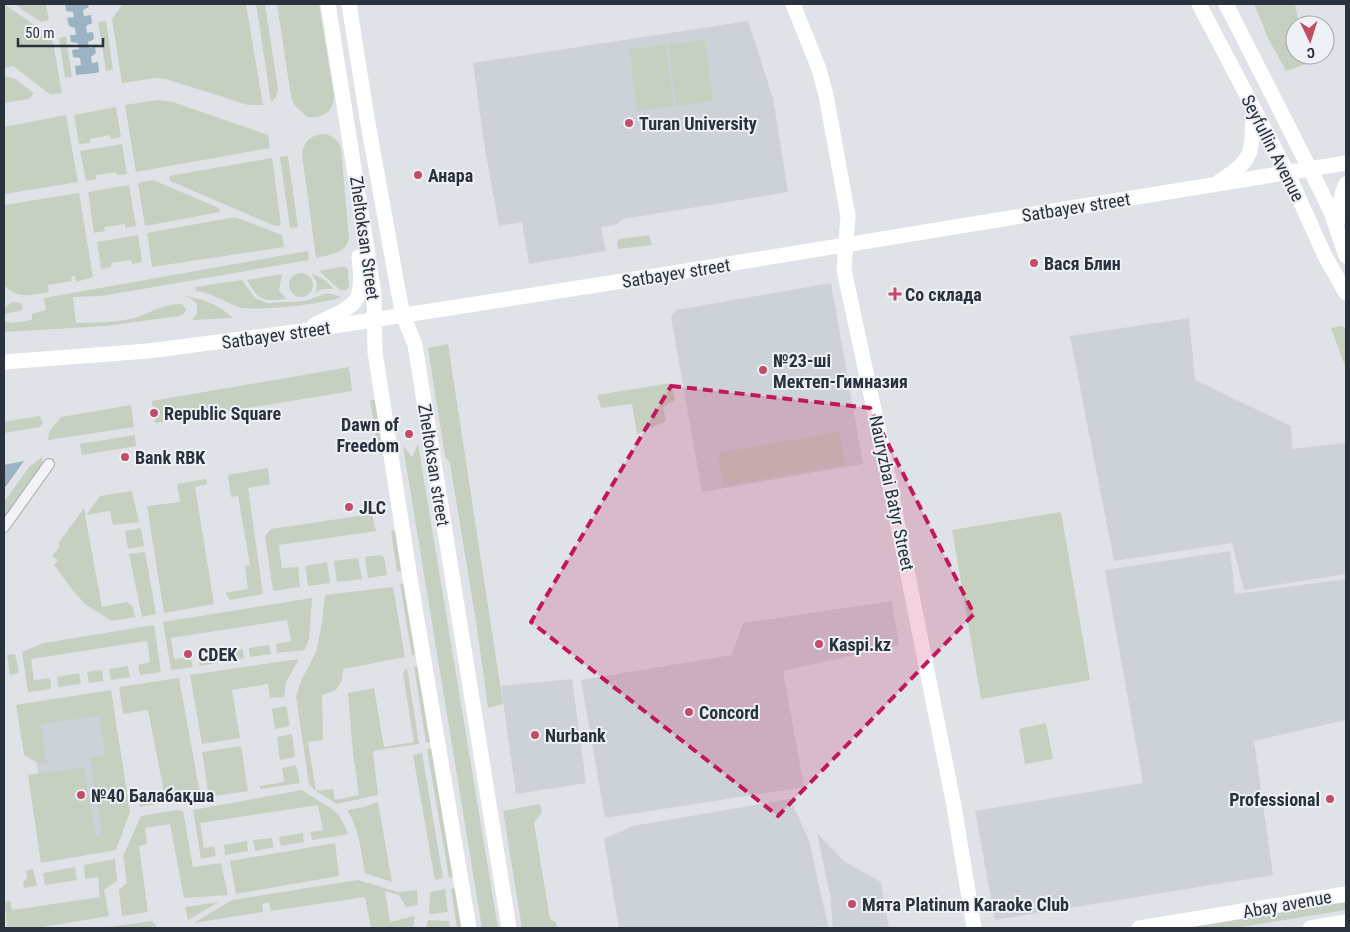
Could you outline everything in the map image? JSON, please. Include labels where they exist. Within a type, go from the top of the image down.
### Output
[{"type":"main road","name":"Zheltoksan street","points":[[328,4],[353,156]]},
{"type":"main road","name":"Zheltoksan street","points":[[349,4],[367,118],[403,315],[415,345],[509,928]]},
{"type":"main road","name":"Nauryzbai Batyr Street","points":[[793,4],[819,68],[826,95],[848,216],[844,270],[890,484],[952,796],[974,928]]},
{"type":"main road","name":"Seyfullin Avenue","points":[[1199,4],[1287,172],[1325,256],[1346,293]]},
{"type":"main road","name":"Seyfullin Avenue","points":[[1226,4],[1310,169],[1336,226],[1346,256]]},
{"type":"main road","points":[[1216,184],[1244,162],[1250,153],[1254,109]]},
{"type":"main road","points":[[347,120],[367,118]]},
{"type":"main road","points":[[302,331],[351,308],[360,292],[361,271],[353,156]]},
{"type":"main road","name":"Zheltoksan Street","points":[[353,156],[374,294],[374,320]]},
{"type":"main road","name":"Satbayev street","points":[[4,362],[148,351],[302,331],[846,245],[1346,163]]},
{"type":"main road","points":[[1336,226],[1342,194],[1346,184]]},
{"type":"main road","name":"Zheltoksan street","points":[[374,320],[375,352],[401,524],[469,928]]},
{"type":"main road","name":"Abay avenue","points":[[1139,928],[1346,894]]},
{"type":"main road","name":"Abay avenue","points":[[1310,928],[1346,922]]},
{"type":"street","points":[[4,527],[49,464]]},
{"type":"highlighted area","points":[[671,386],[870,408],[974,614],[778,816],[531,622]]},
{"type":"shaded area","name":"Turan University","points":[[748,21],[773,98],[788,192],[623,219],[616,225],[601,227],[606,251],[529,264],[522,222],[499,226],[485,149],[473,63]]},
{"type":"shaded area","name":"№23-ші Мектеп-Гимназия","points":[[831,283],[863,464],[702,492],[671,317],[676,310]]},
{"type":"shaded area","points":[[1189,318],[1195,380],[1291,426],[1292,449],[1346,443],[1346,574],[1244,590],[1232,543],[1114,561],[1070,336]]},
{"type":"shaded area","points":[[1230,551],[1235,594],[1346,579],[1346,720],[1254,741],[1273,875],[995,920],[975,811],[1143,783],[1105,570]]},
{"type":"shaded area","points":[[892,601],[899,645],[783,671],[804,787],[605,818],[581,680],[732,655],[743,623]]},
{"type":"shaded area","points":[[572,679],[586,783],[516,794],[501,686]]},
{"type":"shaded area","name":"№40 Балабақша","points":[[105,701],[112,842],[52,851],[28,713]]},
{"type":"shaded area","points":[[790,799],[809,840],[828,926],[811,928],[619,928],[604,839],[632,826]]},
{"type":"shaded area","points":[[817,833],[845,862],[881,882],[889,928],[833,928],[830,895]]},
{"type":"green space","points":[[4,4],[52,37],[62,93],[51,95],[13,66],[4,68]]},
{"type":"green space","points":[[14,4],[46,4],[49,20],[41,22]]},
{"type":"green space","points":[[123,4],[246,4],[263,105],[248,105],[166,79],[156,78],[122,83],[112,19]]},
{"type":"green space","points":[[256,4],[265,4],[278,89],[276,97],[271,102]]},
{"type":"green space","points":[[277,4],[319,4],[334,96],[332,107],[318,117],[307,117],[294,105]]},
{"type":"green space","points":[[1254,4],[1295,4],[1297,15],[1285,15],[1285,65],[1303,65],[1286,71],[1269,40]]},
{"type":"green space","points":[[106,21],[113,70],[106,71],[98,22]]},
{"type":"green space","points":[[66,36],[72,77],[65,78],[59,38]]},
{"type":"green space","points":[[705,40],[713,101],[676,106],[668,44]]},
{"type":"green space","points":[[666,45],[674,106],[637,111],[629,49]]},
{"type":"green space","points":[[4,76],[15,79],[34,93],[29,99],[4,103]]},
{"type":"green space","points":[[158,100],[173,102],[268,135],[270,148],[136,172],[125,105]]},
{"type":"green space","points":[[116,107],[121,137],[111,139],[110,135],[90,139],[90,143],[79,144],[74,115]]},
{"type":"green space","points":[[66,115],[78,182],[4,194],[4,127]]},
{"type":"green space","points":[[326,134],[335,139],[341,148],[349,239],[340,251],[316,258],[302,154],[305,145],[310,139],[317,135]]},
{"type":"green space","points":[[122,144],[127,174],[117,175],[116,172],[96,175],[96,179],[86,181],[80,151]]},
{"type":"green space","points":[[288,156],[298,227],[290,228],[280,157]]},
{"type":"green space","points":[[272,158],[281,225],[275,226],[170,181],[169,176]]},
{"type":"green space","points":[[153,180],[219,208],[220,212],[145,226],[138,183]]},
{"type":"green space","points":[[129,185],[136,226],[125,228],[125,224],[104,227],[105,231],[94,233],[88,192]]},
{"type":"green space","points":[[79,193],[93,277],[76,282],[75,276],[71,277],[72,281],[48,285],[49,292],[20,295],[9,290],[4,285],[4,205]]},
{"type":"green space","points":[[235,217],[282,235],[284,247],[152,267],[147,233]]},
{"type":"green space","points":[[138,235],[142,262],[132,264],[131,260],[111,263],[111,267],[101,269],[97,242]]},
{"type":"green space","points":[[649,235],[652,245],[618,249],[617,243],[619,239]]},
{"type":"green space","points":[[308,251],[309,260],[102,296],[73,297],[76,323],[127,320],[164,307],[182,304],[186,309],[184,314],[179,316],[106,326],[4,332],[4,321],[12,323],[32,320],[32,314],[46,310],[44,298]]},
{"type":"green space","points":[[346,267],[348,270],[349,286],[346,290],[340,290],[319,271]]},
{"type":"green space","points":[[301,273],[309,277],[313,285],[309,293],[301,297],[293,293],[289,285],[293,277]]},
{"type":"green space","points":[[311,273],[325,280],[334,289],[322,289],[315,293],[317,287]]},
{"type":"green space","points":[[282,274],[279,290],[286,299],[266,300],[258,296],[247,280]]},
{"type":"green space","points":[[242,280],[255,298],[267,303],[305,301],[328,293],[341,297],[307,305],[259,309],[239,307],[196,291],[195,287]]},
{"type":"green space","points":[[182,295],[209,303],[222,309],[233,318],[192,320],[197,314],[197,304],[190,298]]},
{"type":"green space","points":[[12,302],[21,303],[23,309],[4,314],[4,308]]},
{"type":"green space","points":[[1342,326],[1346,329],[1346,369],[1331,328]]},
{"type":"green space","points":[[448,344],[503,704],[488,708],[450,463],[445,457],[428,348]]},
{"type":"green space","points":[[349,367],[352,391],[155,423],[152,401]]},
{"type":"green space","points":[[671,383],[675,400],[663,407],[666,421],[637,434],[632,404],[601,408],[597,395]]},
{"type":"green space","points":[[370,400],[376,400],[384,454],[379,455]]},
{"type":"green space","points":[[131,405],[134,427],[48,440],[49,432],[61,417]]},
{"type":"green space","points":[[39,416],[42,422],[40,427],[4,433],[4,422]]},
{"type":"green space","points":[[839,432],[845,465],[723,486],[718,453]]},
{"type":"green space","points":[[135,435],[136,446],[82,455],[80,444]]},
{"type":"green space","points":[[418,444],[498,928],[482,928],[403,446],[412,457]]},
{"type":"green space","points":[[42,457],[43,466],[4,522],[4,502],[29,467]]},
{"type":"green space","points":[[268,468],[270,484],[248,488],[263,594],[230,600],[225,593],[248,589],[245,566],[250,565],[238,496],[231,497],[228,475]]},
{"type":"green space","points":[[206,479],[207,484],[195,487],[214,604],[164,613],[147,506],[180,502],[177,484]]},
{"type":"green space","points":[[132,491],[139,522],[113,525],[110,511],[86,515],[100,496]]},
{"type":"green space","points":[[84,508],[102,607],[127,602],[133,607],[135,617],[112,621],[86,605],[54,565],[58,560],[52,556],[60,546],[58,544]]},
{"type":"green space","points":[[1061,512],[1090,680],[981,699],[952,530]]},
{"type":"green space","points":[[372,514],[376,531],[279,545],[282,568],[298,567],[300,587],[273,591],[265,536],[271,529]]},
{"type":"green space","points":[[141,528],[144,546],[128,549],[125,531]]},
{"type":"green space","points":[[398,530],[404,570],[397,572],[391,531]]},
{"type":"green space","points":[[145,552],[156,614],[142,617],[129,554]]},
{"type":"green space","points":[[379,555],[384,557],[387,575],[368,578],[365,557]]},
{"type":"green space","points":[[358,558],[362,579],[337,582],[334,561]]},
{"type":"green space","points":[[327,562],[330,583],[308,586],[305,566]]},
{"type":"green space","points":[[407,582],[418,653],[412,656],[400,584]]},
{"type":"green space","points":[[393,587],[405,657],[343,669],[342,680],[336,690],[322,695],[323,740],[308,742],[316,791],[309,784],[296,697],[301,681],[316,652],[325,595]]},
{"type":"green space","points":[[312,598],[309,639],[305,650],[277,653],[276,644],[291,641],[287,620],[171,638],[174,659],[190,657],[193,667],[171,670],[163,622]]},
{"type":"green space","points":[[154,625],[161,672],[140,675],[138,665],[150,662],[147,641],[31,659],[34,680],[50,678],[51,689],[28,692],[22,652],[44,643]]},
{"type":"green space","points":[[269,645],[271,654],[250,657],[249,648]]},
{"type":"green space","points":[[243,649],[244,658],[228,661],[227,651]]},
{"type":"green space","points":[[219,652],[221,662],[200,666],[197,655]]},
{"type":"green space","points":[[15,654],[19,673],[10,675],[7,655]]},
{"type":"green space","points":[[299,659],[286,682],[284,697],[270,698],[268,684],[232,690],[240,738],[202,744],[190,675]]},
{"type":"green space","points":[[128,666],[130,677],[111,680],[109,669]]},
{"type":"green space","points":[[414,666],[422,667],[434,741],[426,743]]},
{"type":"green space","points":[[407,668],[419,744],[373,751],[378,795],[337,804],[316,791],[333,789],[335,800],[359,795],[353,754],[348,693],[374,688],[384,747],[414,742],[403,673]]},
{"type":"green space","points":[[102,670],[103,681],[89,683],[87,672]]},
{"type":"green space","points":[[79,673],[81,684],[58,687],[57,677]]},
{"type":"green space","points":[[179,678],[201,799],[179,800],[140,807],[139,797],[164,792],[148,710],[123,714],[119,687]]},
{"type":"green space","name":"№40 Балабақша","points":[[111,690],[130,812],[116,850],[41,863],[28,775],[84,767],[96,837],[102,835],[90,758],[105,755],[99,716],[41,724],[47,764],[36,762],[24,755],[16,705]]},
{"type":"green space","points":[[286,706],[290,726],[275,729],[272,709]]},
{"type":"green space","points":[[1046,723],[1053,759],[1025,764],[1019,729]]},
{"type":"green space","points":[[292,734],[295,757],[280,760],[277,737]]},
{"type":"green space","points":[[241,746],[248,791],[209,797],[202,752]]},
{"type":"green space","points":[[436,748],[456,876],[449,878],[427,749]]},
{"type":"green space","points":[[422,753],[443,878],[435,880],[413,755]]},
{"type":"green space","points":[[296,765],[300,783],[260,789],[260,786],[284,782],[282,768]]},
{"type":"green space","points":[[302,790],[330,807],[340,818],[348,834],[312,840],[311,832],[323,830],[318,805],[200,823],[204,848],[214,846],[216,856],[201,859],[193,810]]},
{"type":"green space","points":[[378,802],[392,882],[365,873],[357,832],[347,810]]},
{"type":"green space","points":[[540,804],[542,812],[534,823],[550,919],[556,922],[557,928],[522,928],[503,811]]},
{"type":"green space","points":[[177,810],[183,811],[193,867],[221,863],[228,895],[184,898],[170,824],[145,828],[147,844],[139,846],[148,912],[122,916],[119,890],[127,883],[123,856],[141,816]]},
{"type":"green space","points":[[303,833],[304,842],[281,846],[279,837]]},
{"type":"green space","points":[[272,838],[274,847],[255,851],[253,840]]},
{"type":"green space","points":[[247,841],[248,851],[225,855],[224,845]]},
{"type":"green space","points":[[335,843],[339,876],[236,894],[230,861]]},
{"type":"green space","points":[[115,859],[117,881],[104,890],[109,916],[37,928],[7,928],[5,903],[10,900],[12,910],[100,897],[98,877],[85,879],[84,865]]},
{"type":"green space","points":[[75,867],[77,880],[45,885],[43,873]]},
{"type":"green space","points":[[33,869],[37,886],[24,888],[23,882],[27,878],[26,871]]},
{"type":"green space","points":[[358,880],[398,892],[417,890],[418,905],[406,907],[399,895],[385,891],[390,922],[415,916],[413,928],[371,928],[365,897],[271,911],[269,902],[262,904],[263,912],[194,923],[232,900]]},
{"type":"green space","points":[[458,887],[465,928],[457,928],[451,889]]},
{"type":"green space","points":[[445,889],[448,912],[429,914],[430,892]]},
{"type":"green space","points":[[219,902],[188,920],[185,907]]},
{"type":"green space","points":[[1346,902],[1346,910],[1235,928],[1186,928]]},
{"type":"green space","points":[[428,920],[449,921],[450,928],[426,928]]},
{"type":"green space","points":[[152,921],[158,928],[101,928]]},
{"type":"water","points":[[65,4],[88,4],[89,7],[83,10],[84,16],[91,15],[92,23],[86,26],[87,33],[93,32],[94,39],[88,42],[89,48],[95,47],[96,53],[91,57],[92,63],[98,62],[99,72],[76,75],[75,66],[81,65],[80,58],[73,57],[72,50],[79,49],[78,43],[71,42],[70,35],[76,35],[75,28],[69,26],[67,18],[74,17],[73,12],[66,11]]},
{"type":"water","points":[[24,461],[4,489],[4,465]]},
{"type":"place","name":"Turan University","points":[[629,123]]},
{"type":"place","name":"Анара","points":[[418,175]]},
{"type":"place","name":"Вася Блин","points":[[1034,263]]},
{"type":"place","name":"Со склада","points":[[895,294]]},
{"type":"place","name":"№23-ші Мектеп-Гимназия","points":[[763,370]]},
{"type":"place","name":"Republic Square","points":[[154,413]]},
{"type":"place","name":"Dawn of Freedom","points":[[409,434]]},
{"type":"place","name":"Bank RBK","points":[[125,457]]},
{"type":"place","name":"JLC","points":[[349,507]]},
{"type":"place","name":"Kaspi.kz","points":[[819,644]]},
{"type":"place","name":"CDEK","points":[[188,654]]},
{"type":"place","name":"Concord","points":[[689,712]]},
{"type":"place","name":"Nurbank","points":[[535,735]]},
{"type":"place","name":"№40 Балабақша","points":[[81,795]]},
{"type":"place","name":"Professional","points":[[1330,799]]},
{"type":"place","name":"Мята Platinum Karaoke Club","points":[[852,904]]}]
